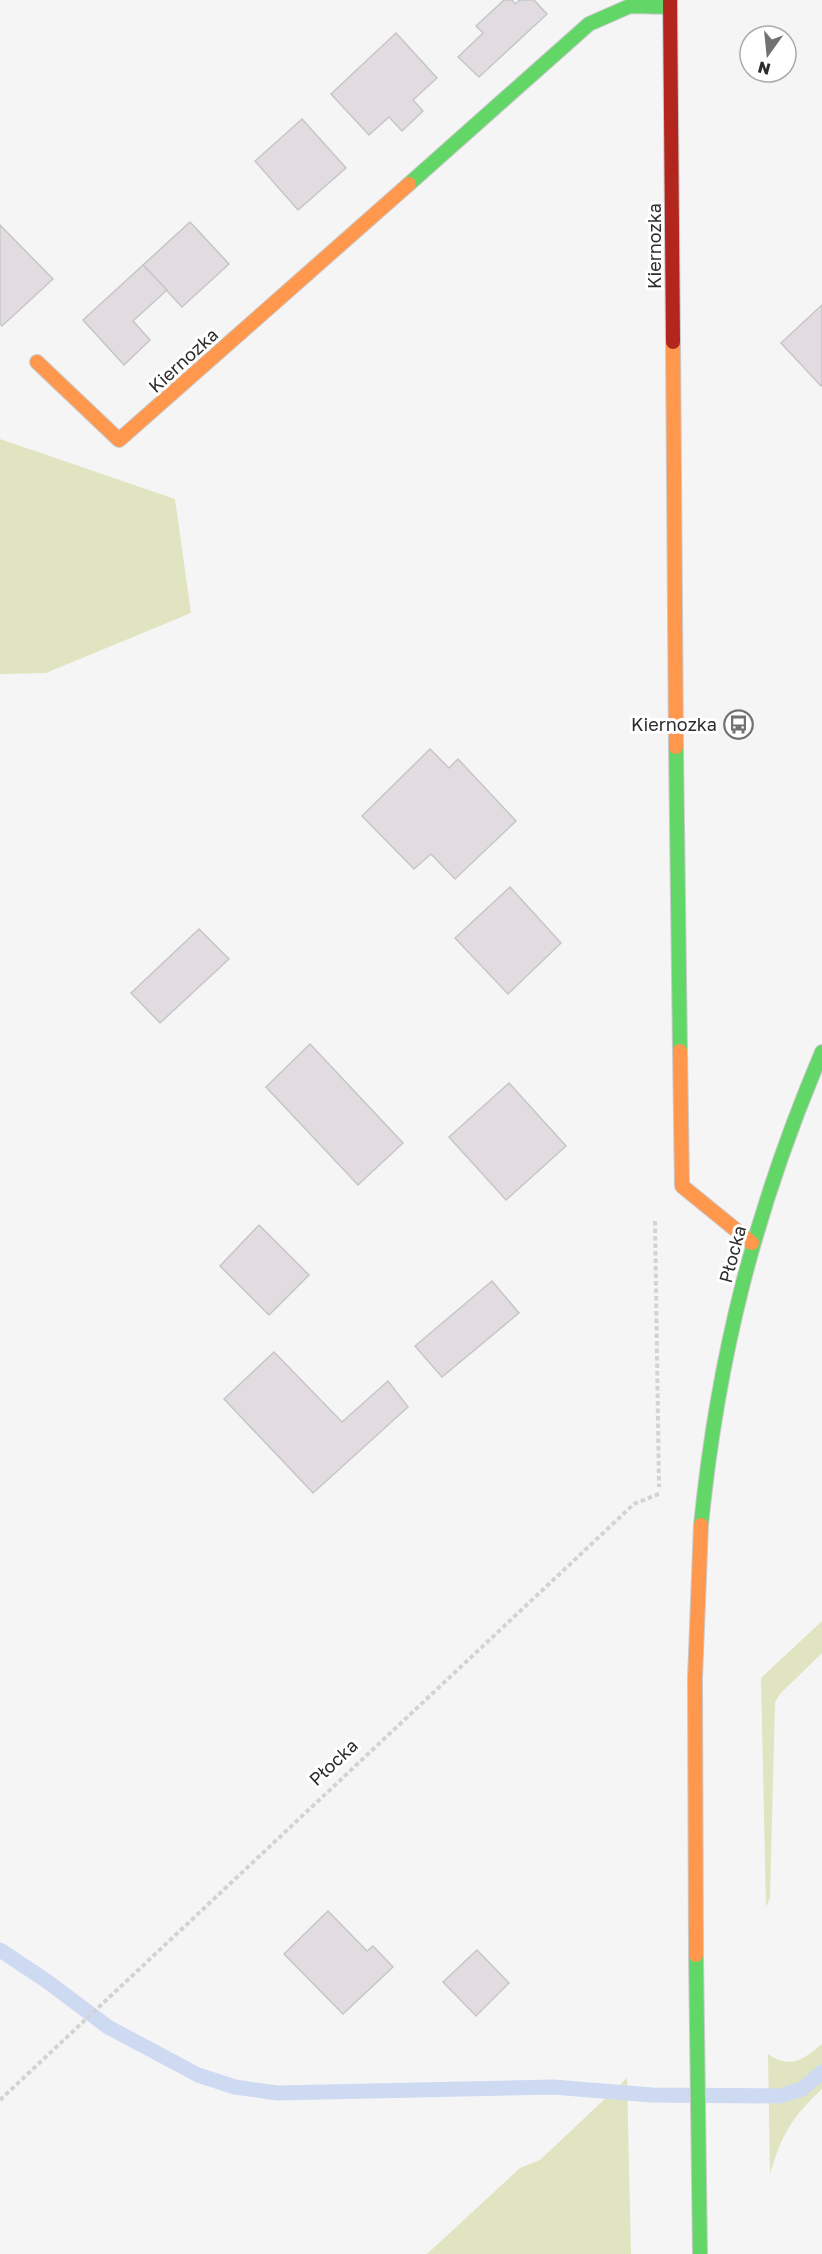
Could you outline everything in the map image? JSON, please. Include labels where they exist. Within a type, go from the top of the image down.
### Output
[{"type":"street","name":"Kiernozka","points":[[37,362],[119,440],[589,24],[630,6],[670,4],[682,1186],[752,1243]]},
{"type":"street","name":"Płocka","points":[[700,2254],[695,1703],[697,1597],[704,1490],[721,1372],[752,1243],[784,1147],[822,1052]]},
{"type":"path","points":[[653,1211],[656,1232],[658,1494]]},
{"type":"path","name":"Płocka","points":[[0,2100],[634,1504],[706,1473]]},
{"type":"green space","points":[[0,439],[175,499],[191,613],[46,673],[0,674]]},
{"type":"green space","points":[[822,1621],[822,1653],[780,1694],[775,1702],[770,1898],[766,1907],[761,1678]]},
{"type":"green space","points":[[822,2044],[822,2089],[802,2109],[789,2127],[770,2174],[768,2054],[784,2061],[797,2061]]},
{"type":"green space","points":[[627,2078],[631,2254],[427,2254],[520,2168],[540,2160]]},
{"type":"building","points":[[504,0],[512,0],[515,4],[520,0],[534,0],[547,14],[479,77],[458,57],[483,33],[476,26]]},
{"type":"building","points":[[396,33],[437,78],[413,100],[423,111],[402,131],[389,117],[369,135],[331,94]]},
{"type":"building","points":[[302,119],[346,168],[298,210],[255,161]]},
{"type":"building","points":[[190,222],[229,264],[182,307],[143,265]]},
{"type":"building","points":[[0,225],[53,279],[2,326],[0,324]]},
{"type":"building","points":[[143,265],[167,290],[133,321],[150,340],[124,365],[83,320]]},
{"type":"building","points":[[822,305],[822,385],[821,386],[781,343]]},
{"type":"building","points":[[430,749],[449,768],[458,759],[516,821],[455,879],[431,854],[414,869],[362,816]]},
{"type":"building","points":[[510,887],[561,943],[508,994],[455,938]]},
{"type":"building","points":[[199,929],[229,959],[160,1023],[131,993]]},
{"type":"building","points":[[310,1044],[403,1143],[358,1185],[266,1087]]},
{"type":"building","points":[[509,1083],[566,1146],[506,1200],[449,1137]]},
{"type":"building","points":[[259,1225],[309,1275],[269,1315],[220,1266]]},
{"type":"building","points":[[492,1281],[519,1313],[442,1377],[415,1346]]},
{"type":"building","points":[[274,1352],[342,1422],[388,1381],[408,1407],[313,1493],[224,1399]]},
{"type":"building","points":[[328,1911],[367,1951],[373,1946],[393,1967],[343,2014],[284,1954]]},
{"type":"building","points":[[477,1950],[509,1983],[476,2016],[443,1982]]},
{"type":"waterway","points":[[0,1950],[48,1982],[108,2027],[198,2075],[235,2087],[277,2093],[553,2087],[652,2095],[780,2096],[802,2089],[822,2072]]},
{"type":"traffic: fast","points":[[409,184],[589,24],[630,6],[670,7]]},
{"type":"traffic: fast","points":[[676,747],[680,1051]]},
{"type":"traffic: fast","points":[[701,1525],[718,1402],[743,1284],[777,1169],[822,1052]]},
{"type":"traffic: fast","points":[[696,1955],[700,2254]]},
{"type":"traffic: slow","points":[[37,362],[119,440],[409,184]]},
{"type":"traffic: slow","points":[[673,342],[676,747]]},
{"type":"traffic: slow","points":[[680,1051],[682,1186],[752,1243]]},
{"type":"traffic: slow","points":[[696,1955],[695,1678],[701,1525]]},
{"type":"traffic: jam","points":[[670,0],[673,342]]},
{"type":"place","name":"Kiernozka","points":[[738,724]]}]
